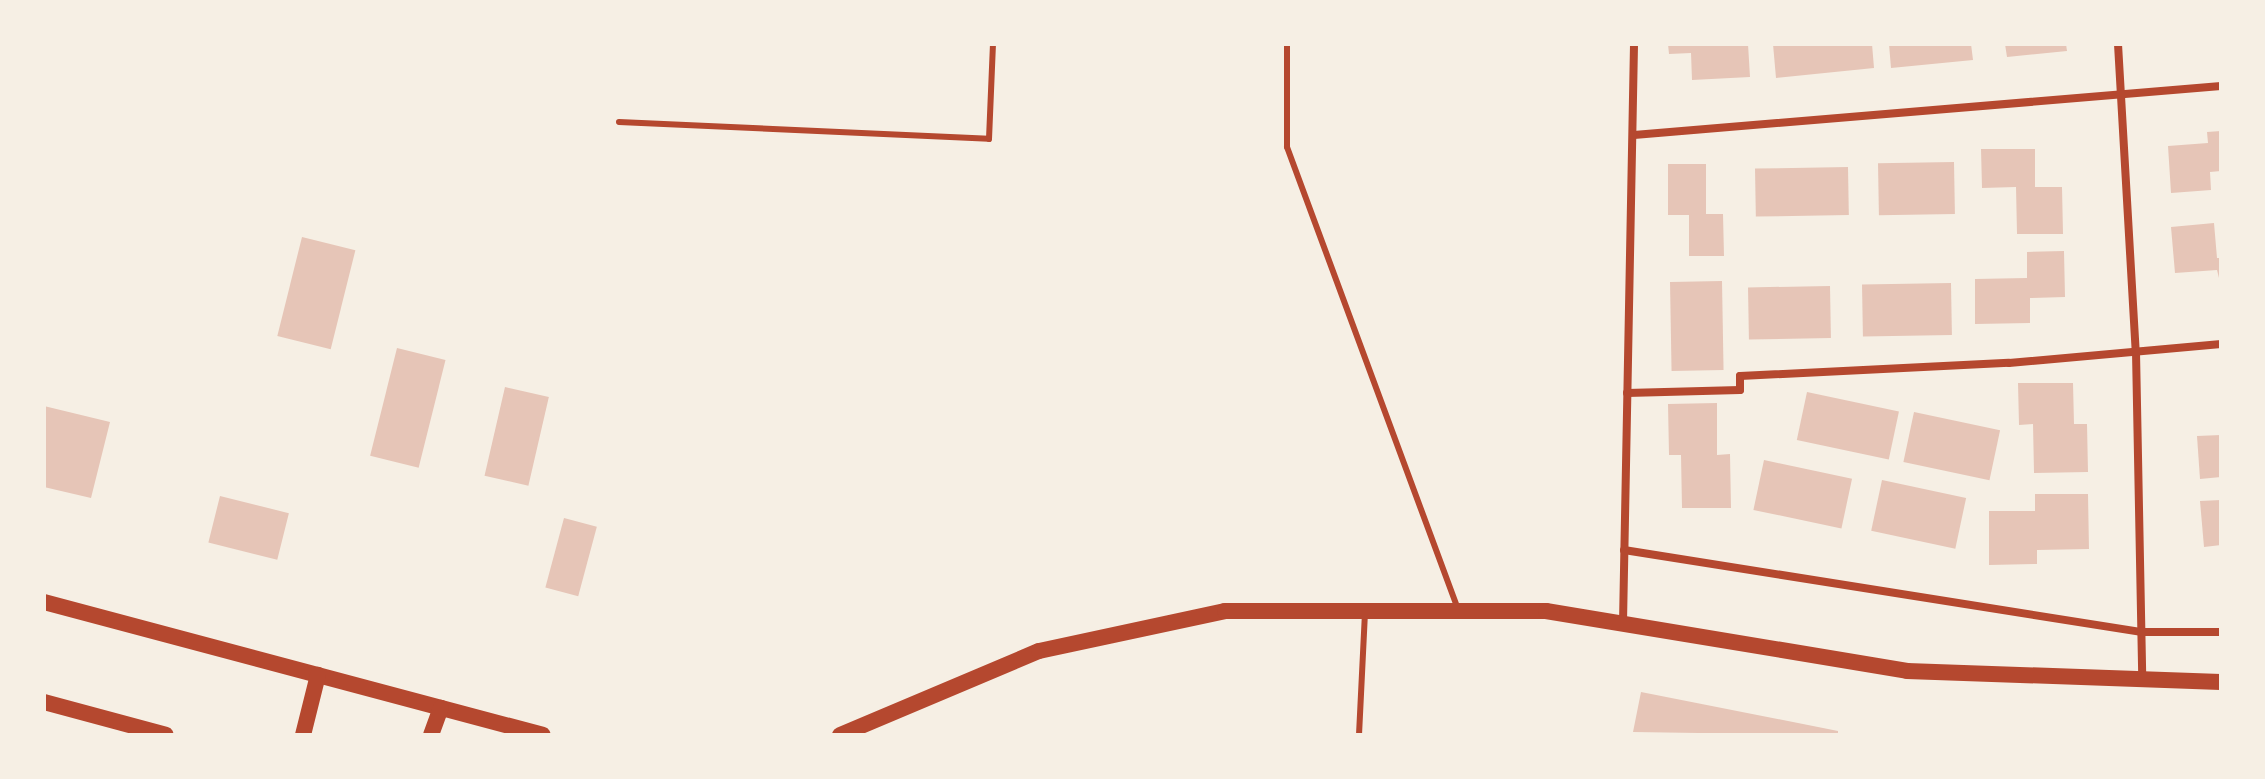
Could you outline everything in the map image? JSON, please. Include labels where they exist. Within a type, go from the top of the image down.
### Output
[{"type":"main road","points":[[44,602],[543,735]]},
{"type":"main road","points":[[840,735],[1039,651],[1225,611],[1546,611],[1907,671],[2221,682]]},
{"type":"main road","points":[[303,735],[318,675]]},
{"type":"main road","points":[[44,702],[166,735]]},
{"type":"main road","points":[[431,735],[441,708]]},
{"type":"street","points":[[1623,624],[1634,44]]},
{"type":"street","points":[[2118,44],[2136,352],[2142,681]]},
{"type":"street","points":[[1634,135],[2221,86]]},
{"type":"street","points":[[1627,393],[1740,390],[1740,376],[2221,344]]},
{"type":"street","points":[[1624,550],[2141,632],[2221,632]]},
{"type":"lane","points":[[619,122],[989,139],[993,44]]},
{"type":"lane","points":[[1287,44],[1287,147],[1458,611]]},
{"type":"lane","points":[[1359,735],[1365,611]]},
{"type":"building","points":[[1668,44],[1748,44],[1750,77],[1692,80],[1691,53],[1669,54]]},
{"type":"building","points":[[1773,44],[1872,44],[1874,68],[1776,78]]},
{"type":"building","points":[[1889,44],[1971,44],[1973,60],[1891,68]]},
{"type":"building","points":[[2005,44],[2066,44],[2067,51],[2007,57]]},
{"type":"building","points":[[2221,131],[2221,171],[2210,172],[2211,190],[2171,193],[2168,146],[2208,143],[2207,132]]},
{"type":"building","points":[[1981,149],[2035,149],[2035,187],[2062,187],[2063,234],[2017,234],[2016,187],[1982,188]]},
{"type":"building","points":[[1954,162],[1955,214],[1879,215],[1878,163]]},
{"type":"building","points":[[1668,164],[1706,164],[1706,214],[1723,214],[1724,256],[1689,256],[1689,215],[1668,215]]},
{"type":"building","points":[[1848,167],[1849,215],[1756,217],[1755,169]]},
{"type":"building","points":[[2214,223],[2217,258],[2221,258],[2221,286],[2217,270],[2175,273],[2171,227]]},
{"type":"building","points":[[302,237],[355,250],[331,349],[277,336]]},
{"type":"building","points":[[2064,251],[2065,297],[2030,298],[2030,323],[1975,324],[1975,279],[2027,278],[2027,252]]},
{"type":"building","points":[[1722,281],[1724,370],[1672,371],[1670,282]]},
{"type":"building","points":[[1951,283],[1952,335],[1863,337],[1862,285]]},
{"type":"building","points":[[1830,286],[1831,338],[1749,339],[1748,287]]},
{"type":"building","points":[[397,348],[446,360],[419,468],[370,456]]},
{"type":"building","points":[[2018,383],[2073,383],[2074,424],[2087,424],[2088,472],[2034,473],[2033,424],[2019,425]]},
{"type":"building","points":[[505,387],[549,397],[528,486],[485,476]]},
{"type":"building","points":[[1807,392],[1899,412],[1889,459],[1797,440]]},
{"type":"building","points":[[1717,403],[1717,455],[1730,454],[1731,508],[1682,508],[1681,455],[1669,455],[1668,404]]},
{"type":"building","points":[[44,406],[110,422],[91,498],[44,487]]},
{"type":"building","points":[[1914,412],[2000,430],[1989,480],[1903,462]]},
{"type":"building","points":[[2221,435],[2221,477],[2200,479],[2197,436]]},
{"type":"building","points":[[1764,460],[1852,479],[1841,529],[1753,510]]},
{"type":"building","points":[[1882,480],[1966,498],[1955,549],[1871,531]]},
{"type":"building","points":[[2035,494],[2088,494],[2089,549],[2037,550],[2037,564],[1989,565],[1989,511],[2035,511]]},
{"type":"building","points":[[220,496],[289,513],[277,560],[208,543]]},
{"type":"building","points":[[2221,500],[2221,545],[2204,547],[2200,501]]},
{"type":"building","points":[[564,518],[597,527],[578,596],[545,588]]},
{"type":"building","points":[[1641,692],[1838,731],[1838,735],[1633,732]]}]
